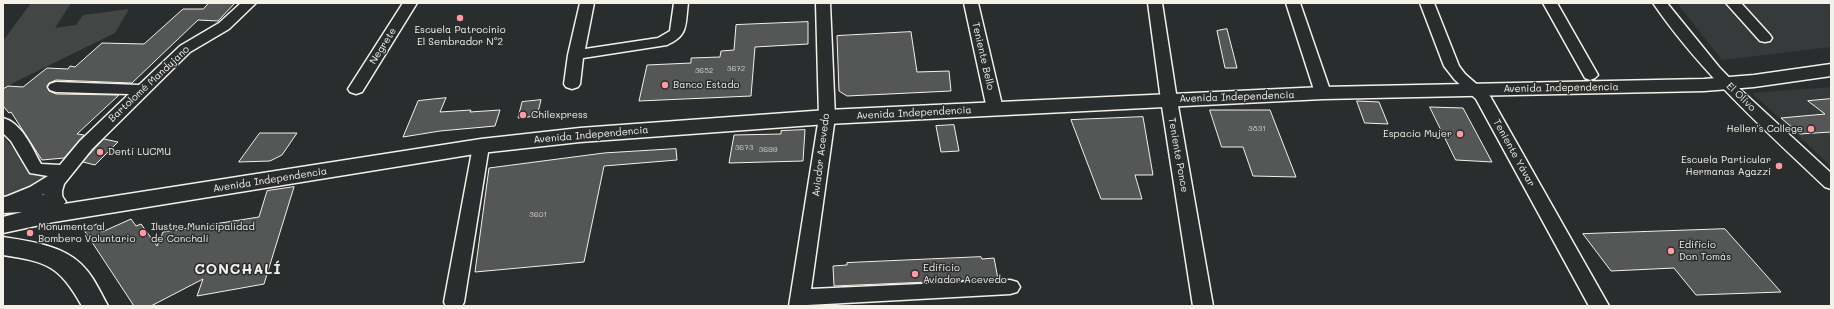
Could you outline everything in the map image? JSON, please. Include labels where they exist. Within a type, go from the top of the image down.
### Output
[{"type":"main road","name":"Avenida Independencia","points":[[1467,83],[1590,76],[1720,76],[1831,59]]},
{"type":"main road","name":"Avenida Independencia","points":[[10,222],[54,208],[566,122],[827,111],[1168,92],[1320,86],[1720,76],[1831,70]]},
{"type":"main road","name":"Avenida Independencia","points":[[3,205],[37,204],[54,208],[481,146],[580,134],[827,111]]},
{"type":"main road","points":[[3,246],[50,257],[67,266],[74,272],[95,306]]},
{"type":"street","name":"Bartolomé Mandujano","points":[[62,174],[95,136],[185,49],[231,21],[249,3]]},
{"type":"street","name":"Negrete","points":[[356,89],[410,3]]},
{"type":"street","points":[[572,84],[576,55],[587,3]]},
{"type":"street","points":[[576,55],[662,42],[673,37],[678,30],[681,3]]},
{"type":"street","name":"Aviador Acevedo","points":[[799,302],[827,111],[823,3]]},
{"type":"street","name":"Teniente Bello","points":[[971,3],[994,102]]},
{"type":"street","name":"Teniente Ponce","points":[[1155,3],[1203,306]]},
{"type":"street","points":[[1293,3],[1320,86]]},
{"type":"street","name":"Teniente Yávar","points":[[1427,3],[1452,66],[1467,83],[1482,96],[1599,306]]},
{"type":"street","points":[[1550,3],[1590,76]]},
{"type":"street","name":"El Olivo","points":[[1660,3],[1720,76],[1831,183]]},
{"type":"street","points":[[1733,3],[1765,38]]},
{"type":"street","points":[[56,87],[142,90]]},
{"type":"street","points":[[3,122],[18,138],[36,169],[62,174]]},
{"type":"street","points":[[454,302],[481,146]]},
{"type":"street","points":[[3,205],[36,191],[62,174]]},
{"type":"street","points":[[54,208],[53,191],[62,174]]},
{"type":"street","points":[[799,302],[1010,287]]},
{"type":"shaded area","points":[[31,3],[71,3],[55,28],[76,25],[83,15],[129,9],[115,33],[3,88],[3,41]]},
{"type":"shaded area","points":[[1677,3],[1831,3],[1831,47],[1722,60]]},
{"type":"shaded area","name":"Hellen's College","points":[[1831,87],[1831,166],[1752,93]]},
{"type":"shaded area","points":[[3,136],[31,171],[46,176],[32,188],[3,200]]},
{"type":"building","points":[[209,3],[235,3],[218,21],[198,20],[132,83],[56,80],[49,83],[47,86],[49,91],[56,94],[119,95],[77,134],[84,135],[64,158],[42,160],[11,112],[9,113],[3,106],[3,89],[8,86],[23,87],[47,68],[68,69],[70,66],[75,67],[102,43],[144,44],[183,9],[203,9]]},
{"type":"building","points":[[808,22],[808,44],[755,47],[751,96],[639,101],[647,65],[691,63],[691,58],[720,57],[721,51],[734,50],[736,25]]},
{"type":"building","points":[[1227,29],[1237,68],[1225,68],[1217,31]]},
{"type":"building","points":[[911,32],[917,72],[949,71],[951,91],[847,96],[839,91],[837,36]]},
{"type":"building","points":[[446,98],[440,112],[500,110],[495,126],[440,131],[403,137],[418,101]]},
{"type":"building","points":[[1831,99],[1831,132],[1800,134],[1781,118],[1825,114],[1808,101]]},
{"type":"building","points":[[541,100],[537,116],[518,118],[522,102]]},
{"type":"building","points":[[1357,101],[1379,102],[1388,124],[1365,123]]},
{"type":"building","name":"Espacio Mujer","points":[[1430,107],[1463,108],[1492,162],[1456,160]]},
{"type":"building","points":[[1210,110],[1270,110],[1296,177],[1253,176],[1243,147],[1222,147]]},
{"type":"building","points":[[1143,117],[1153,175],[1135,175],[1142,199],[1101,199],[1071,120]]},
{"type":"building","points":[[954,125],[959,151],[941,152],[936,126]]},
{"type":"building","points":[[805,130],[803,161],[729,163],[734,135],[781,134],[781,131]]},
{"type":"building","points":[[260,133],[297,133],[282,155],[270,161],[239,162]]},
{"type":"building","name":"Denti LUCMU","points":[[104,139],[118,142],[95,165],[83,162]]},
{"type":"building","points":[[676,149],[677,160],[604,166],[584,262],[475,272],[489,168],[604,153]]},
{"type":"building","points":[[294,187],[264,284],[197,296],[203,279],[151,306],[134,306],[84,230],[97,224],[102,232],[131,219],[136,226],[141,224],[157,246],[163,232],[259,217],[267,191]]},
{"type":"building","name":"Edificio Don Tomás","points":[[1725,229],[1781,292],[1696,295],[1674,268],[1611,271],[1583,234]]},
{"type":"building","name":"Edificio Aviador Acevedo","points":[[981,257],[982,259],[994,258],[998,279],[834,286],[833,266],[847,265],[847,263]]},
{"type":"place","name":"Escuela Patrocinio El Sembrador N°2","points":[[460,18]]},
{"type":"place","name":"Banco Estado","points":[[665,85]]},
{"type":"place","name":"Chilexpress","points":[[523,115]]},
{"type":"place","name":"Hellen's College","points":[[1811,129]]},
{"type":"place","name":"Espacio Mujer","points":[[1460,134]]},
{"type":"place","name":"Denti LUCMU","points":[[100,152]]},
{"type":"place","name":"Escuela Particular Hermanas Agazzi","points":[[1779,166]]},
{"type":"place","name":"Monumento al Bombero Voluntario","points":[[30,233]]},
{"type":"place","name":"Ilustre Municipalidad de Conchalí","points":[[143,233]]},
{"type":"place","name":"Edificio Don Tomás","points":[[1671,251]]},
{"type":"place","name":"Edificio Aviador Acevedo","points":[[915,274]]},
{"type":"district","name":"CONCHALÍ","points":[[238,270]]}]
